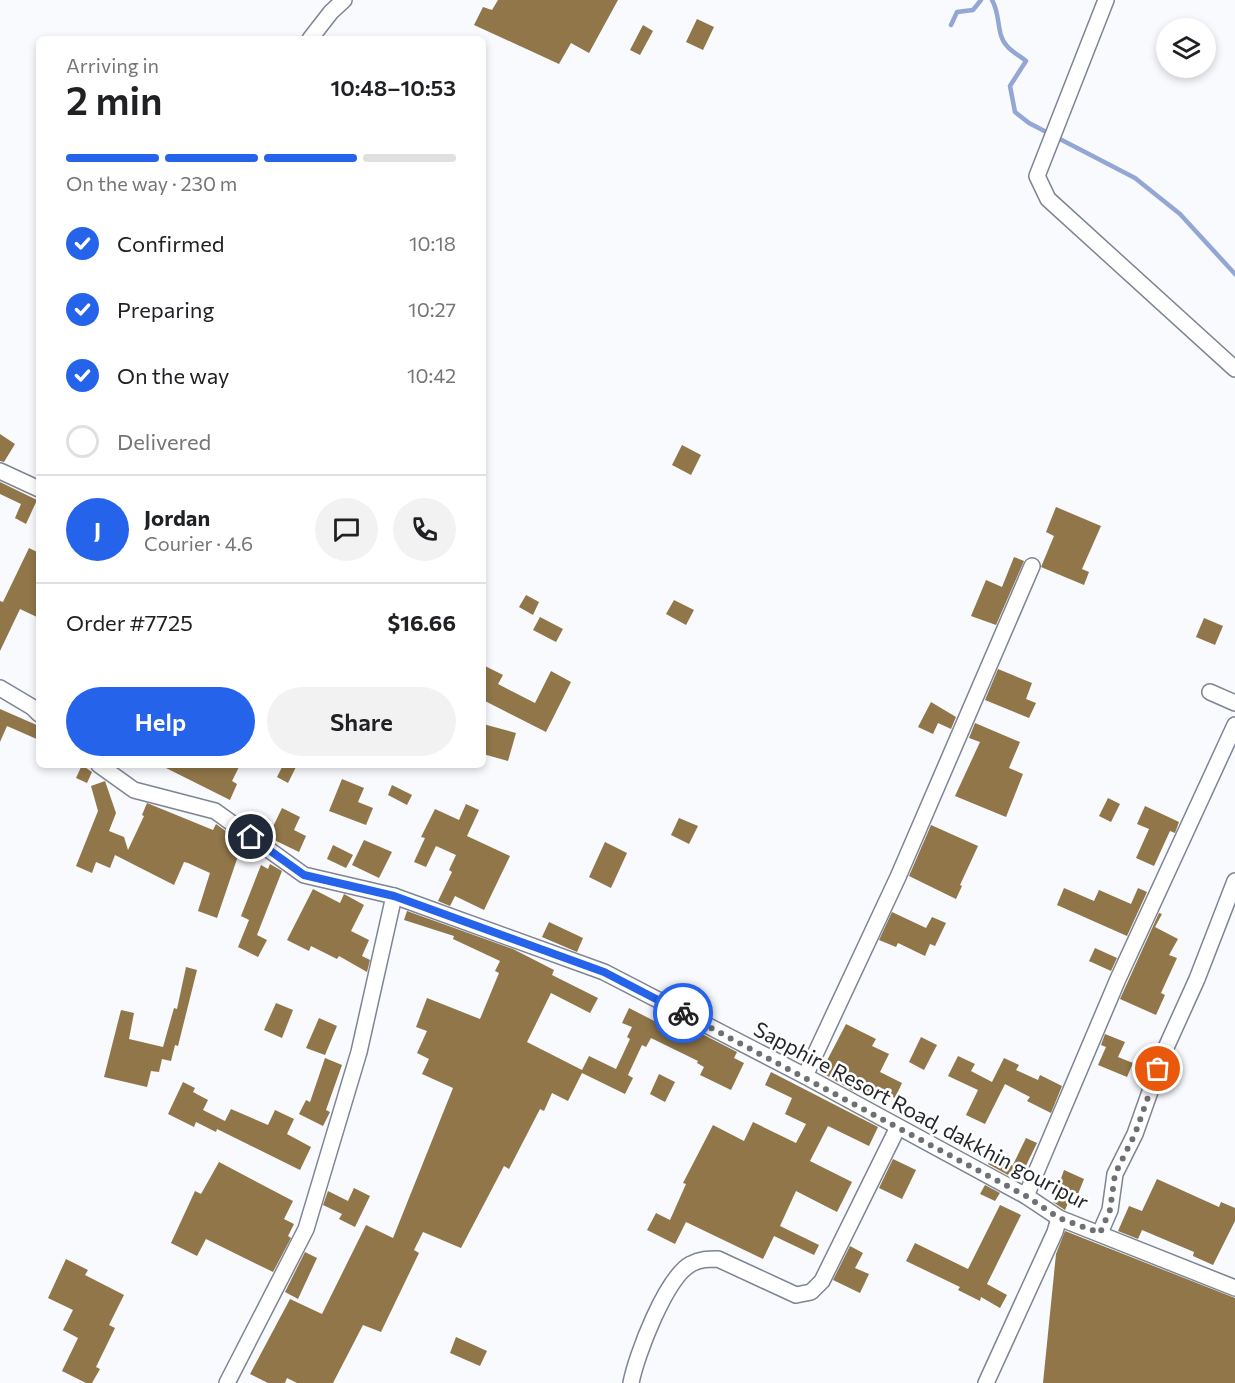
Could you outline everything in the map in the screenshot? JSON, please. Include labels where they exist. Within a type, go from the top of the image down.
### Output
[{"type":"street","points":[[312,36],[331,12],[344,0]]},
{"type":"street","points":[[1106,0],[1037,176],[1048,199],[1235,369]]},
{"type":"street","points":[[0,471],[36,488]]},
{"type":"street","points":[[805,1076],[898,876],[1032,566]]},
{"type":"street","points":[[0,688],[36,711]]},
{"type":"street","points":[[1210,692],[1235,704]]},
{"type":"street","points":[[1026,1196],[1118,979],[1235,725]]},
{"type":"street","name":"Sapphire Resort Road, dakkhin gouripur","points":[[103,768],[134,790],[215,812],[304,875],[394,896],[604,972],[805,1076],[1026,1196],[1059,1218],[1235,1288]]},
{"type":"street","points":[[1100,1233],[1110,1210],[1115,1174],[1135,1134],[1160,1062],[1197,979],[1235,881]]},
{"type":"street","points":[[227,1383],[306,1229],[359,1052],[394,896]]},
{"type":"street","points":[[630,1383],[645,1334],[669,1290],[688,1264],[704,1258],[718,1259],[776,1288],[796,1294],[811,1292],[822,1281],[898,1127]]},
{"type":"street","points":[[986,1383],[1055,1232],[1059,1218]]},
{"type":"building","points":[[498,0],[618,0],[589,53],[571,43],[559,64],[474,25],[483,7],[492,10]]},
{"type":"building","points":[[697,19],[714,27],[703,50],[686,42]]},
{"type":"building","points":[[643,25],[653,31],[640,55],[630,50]]},
{"type":"building","points":[[0,434],[15,444],[4,462],[0,461]]},
{"type":"building","points":[[682,445],[701,455],[691,475],[672,465]]},
{"type":"building","points":[[0,482],[36,500],[26,524],[15,518],[21,504],[0,494]]},
{"type":"building","points":[[1056,507],[1101,526],[1082,569],[1089,572],[1084,585],[1041,567],[1054,536],[1046,532]]},
{"type":"building","points":[[29,548],[36,552],[36,617],[20,609],[0,651],[0,601],[3,602]]},
{"type":"building","points":[[1014,557],[1024,561],[996,625],[971,616],[986,580],[1002,587]]},
{"type":"building","points":[[526,595],[539,602],[533,615],[519,607]]},
{"type":"building","points":[[674,600],[694,610],[686,625],[666,614]]},
{"type":"building","points":[[540,617],[563,629],[556,642],[533,630]]},
{"type":"building","points":[[1204,618],[1223,626],[1215,645],[1196,637]]},
{"type":"building","points":[[486,666],[503,675],[498,684],[535,703],[551,671],[571,682],[546,732],[486,702]]},
{"type":"building","points":[[998,669],[1032,683],[1026,699],[1036,703],[1029,718],[985,700]]},
{"type":"building","points":[[931,702],[956,717],[951,729],[938,723],[933,734],[918,727]]},
{"type":"building","points":[[0,709],[36,725],[36,739],[7,726],[0,742]]},
{"type":"building","points":[[975,723],[1020,742],[1009,768],[1023,774],[1006,817],[955,796],[980,742],[969,738]]},
{"type":"building","points":[[486,725],[516,733],[508,761],[486,755]]},
{"type":"building","points":[[81,768],[86,768],[92,772],[87,783],[76,778]]},
{"type":"building","points":[[166,768],[238,768],[232,781],[237,784],[230,800]]},
{"type":"building","points":[[282,768],[296,768],[288,783],[277,777]]},
{"type":"building","points":[[342,779],[364,788],[358,802],[373,808],[366,825],[329,811]]},
{"type":"building","points":[[105,781],[116,813],[109,831],[124,837],[128,850],[144,816],[142,815],[147,803],[213,830],[216,824],[234,837],[231,842],[235,844],[231,853],[238,856],[217,918],[198,911],[210,873],[188,863],[184,862],[174,885],[115,855],[110,868],[96,862],[92,873],[76,866],[98,811],[91,786]]},
{"type":"building","points":[[392,785],[412,795],[407,805],[388,795]]},
{"type":"building","points":[[1108,798],[1120,804],[1111,822],[1099,816]]},
{"type":"building","points":[[466,804],[479,810],[467,836],[510,856],[484,910],[455,896],[450,906],[438,901],[452,872],[449,870],[456,855],[436,846],[426,867],[414,862],[425,838],[421,837],[435,809],[459,820]]},
{"type":"building","points":[[1145,806],[1179,822],[1175,833],[1170,831],[1154,866],[1136,858],[1149,829],[1137,824]]},
{"type":"building","points":[[282,808],[300,817],[294,830],[306,836],[299,852],[268,837]]},
{"type":"building","points":[[679,818],[698,826],[689,844],[671,835]]},
{"type":"building","points":[[931,825],[978,846],[956,899],[909,876]]},
{"type":"building","points":[[364,840],[392,852],[379,878],[352,865]]},
{"type":"building","points":[[605,842],[627,853],[611,888],[589,877]]},
{"type":"building","points":[[333,845],[353,855],[346,868],[327,859]]},
{"type":"building","points":[[270,864],[282,871],[257,935],[267,940],[258,957],[238,947],[249,920],[241,916],[261,865],[268,869]]},
{"type":"building","points":[[1064,888],[1094,901],[1099,890],[1131,904],[1138,888],[1147,892],[1127,936],[1057,905]]},
{"type":"building","points":[[313,889],[340,903],[344,894],[364,905],[351,931],[369,940],[362,956],[370,960],[367,972],[339,956],[337,959],[311,946],[309,951],[287,940]]},
{"type":"building","points":[[407,911],[513,949],[554,970],[552,975],[598,998],[590,1013],[551,993],[527,1042],[582,1070],[589,1056],[616,1069],[630,1039],[627,1037],[632,1027],[622,1023],[629,1008],[666,1027],[671,1018],[737,1052],[734,1058],[744,1063],[731,1090],[700,1075],[704,1067],[697,1063],[698,1061],[651,1038],[646,1047],[642,1045],[628,1075],[633,1078],[625,1094],[582,1073],[568,1101],[552,1093],[544,1111],[540,1109],[509,1169],[504,1166],[461,1248],[423,1232],[414,1250],[419,1253],[381,1332],[363,1325],[333,1383],[297,1383],[287,1378],[285,1383],[268,1383],[250,1374],[290,1299],[322,1314],[366,1225],[393,1238],[453,1088],[422,1074],[429,1059],[417,1053],[427,1031],[416,1027],[427,998],[480,1019],[499,973],[495,971],[500,961],[453,939],[454,936],[404,920]]},
{"type":"building","points":[[892,912],[926,928],[932,917],[946,923],[935,946],[930,944],[925,956],[898,943],[896,947],[879,940]]},
{"type":"building","points":[[1159,913],[1162,914],[1155,927],[1178,939],[1169,955],[1177,958],[1161,993],[1165,995],[1156,1015],[1120,999]]},
{"type":"building","points":[[549,922],[583,938],[577,952],[542,937]]},
{"type":"building","points":[[1095,948],[1117,958],[1111,971],[1089,961]]},
{"type":"building","points":[[186,967],[197,970],[178,1046],[175,1045],[171,1061],[162,1059],[159,1072],[151,1071],[147,1087],[104,1077],[121,1010],[134,1013],[129,1039],[163,1047],[174,1008],[177,1009]]},
{"type":"building","points":[[276,1003],[293,1010],[282,1038],[264,1030]]},
{"type":"building","points":[[319,1018],[337,1026],[325,1055],[306,1048]]},
{"type":"building","points":[[846,1024],[876,1039],[872,1046],[889,1054],[880,1072],[902,1083],[895,1098],[873,1087],[870,1093],[855,1086],[853,1091],[821,1072]]},
{"type":"building","points":[[1105,1034],[1125,1042],[1118,1057],[1133,1063],[1127,1077],[1098,1065],[1106,1047],[1101,1045]]},
{"type":"building","points":[[921,1037],[937,1045],[924,1070],[909,1062]]},
{"type":"building","points":[[958,1056],[975,1064],[971,1071],[992,1082],[1004,1058],[1019,1065],[1016,1070],[1038,1080],[1040,1075],[1062,1086],[1051,1113],[1027,1101],[1030,1097],[1005,1084],[985,1124],[966,1115],[978,1090],[948,1076]]},
{"type":"building","points":[[325,1058],[342,1065],[326,1110],[330,1112],[323,1126],[299,1114],[306,1100],[310,1102]]},
{"type":"building","points":[[771,1072],[878,1127],[869,1146],[828,1126],[810,1161],[852,1182],[837,1212],[796,1191],[780,1226],[819,1245],[814,1255],[774,1236],[763,1259],[686,1222],[675,1244],[647,1230],[656,1213],[670,1220],[686,1184],[683,1183],[713,1125],[744,1141],[753,1122],[796,1143],[806,1124],[785,1114],[792,1098],[765,1085]]},
{"type":"building","points":[[659,1074],[675,1082],[665,1102],[650,1094]]},
{"type":"building","points":[[183,1082],[195,1088],[193,1092],[208,1100],[203,1110],[225,1121],[231,1109],[268,1125],[275,1110],[294,1119],[287,1134],[311,1147],[300,1170],[217,1129],[216,1132],[196,1122],[194,1127],[168,1114]]},
{"type":"building","points":[[1026,1138],[1037,1143],[1020,1178],[1009,1173]]},
{"type":"building","points":[[992,1155],[1013,1166],[1008,1175],[988,1164]]},
{"type":"building","points":[[893,1159],[916,1170],[902,1199],[879,1188]]},
{"type":"building","points":[[219,1162],[293,1201],[284,1219],[294,1224],[288,1236],[291,1238],[273,1272],[206,1239],[197,1256],[171,1243],[195,1191],[201,1194]]},
{"type":"building","points":[[1064,1170],[1084,1179],[1078,1194],[1073,1192],[1065,1210],[1053,1202]]},
{"type":"building","points":[[1157,1179],[1219,1207],[1221,1202],[1235,1208],[1235,1221],[1213,1265],[1193,1256],[1194,1252],[1142,1230],[1138,1239],[1118,1231],[1129,1206],[1142,1211]]},
{"type":"building","points":[[985,1185],[1000,1193],[995,1201],[980,1194]]},
{"type":"building","points":[[354,1188],[370,1196],[355,1227],[339,1219],[342,1214],[323,1205],[328,1191],[348,1201]]},
{"type":"building","points":[[1000,1205],[1021,1215],[987,1284],[1007,1295],[1000,1308],[981,1297],[980,1301],[958,1290],[960,1287],[906,1261],[915,1243],[968,1269]]},
{"type":"building","points":[[1065,1231],[1235,1298],[1235,1383],[1043,1383],[1056,1254]]},
{"type":"building","points":[[850,1246],[863,1253],[855,1268],[869,1274],[860,1293],[833,1280]]},
{"type":"building","points":[[305,1252],[317,1258],[298,1299],[285,1292]]},
{"type":"building","points":[[66,1259],[88,1270],[85,1275],[124,1295],[109,1325],[115,1328],[96,1367],[100,1369],[92,1383],[86,1383],[62,1371],[78,1338],[63,1330],[73,1310],[48,1298]]},
{"type":"building","points":[[456,1337],[487,1351],[480,1366],[450,1353]]},
{"type":"waterway","points":[[951,25],[957,12],[973,10],[981,0]]},
{"type":"waterway","points":[[992,0],[997,12],[1001,36],[1011,50],[1026,61],[1010,86],[1015,112],[1029,123],[1135,178],[1180,214],[1235,274]]},
{"type":"way so far","points":[[683,1013],[805,1076],[1026,1196],[1059,1218],[1100,1233],[1110,1210],[1115,1174],[1135,1134],[1144,1103],[1158,1069]]},
{"type":"route","points":[[251,837],[304,875],[394,896],[604,972],[683,1013]]}]
